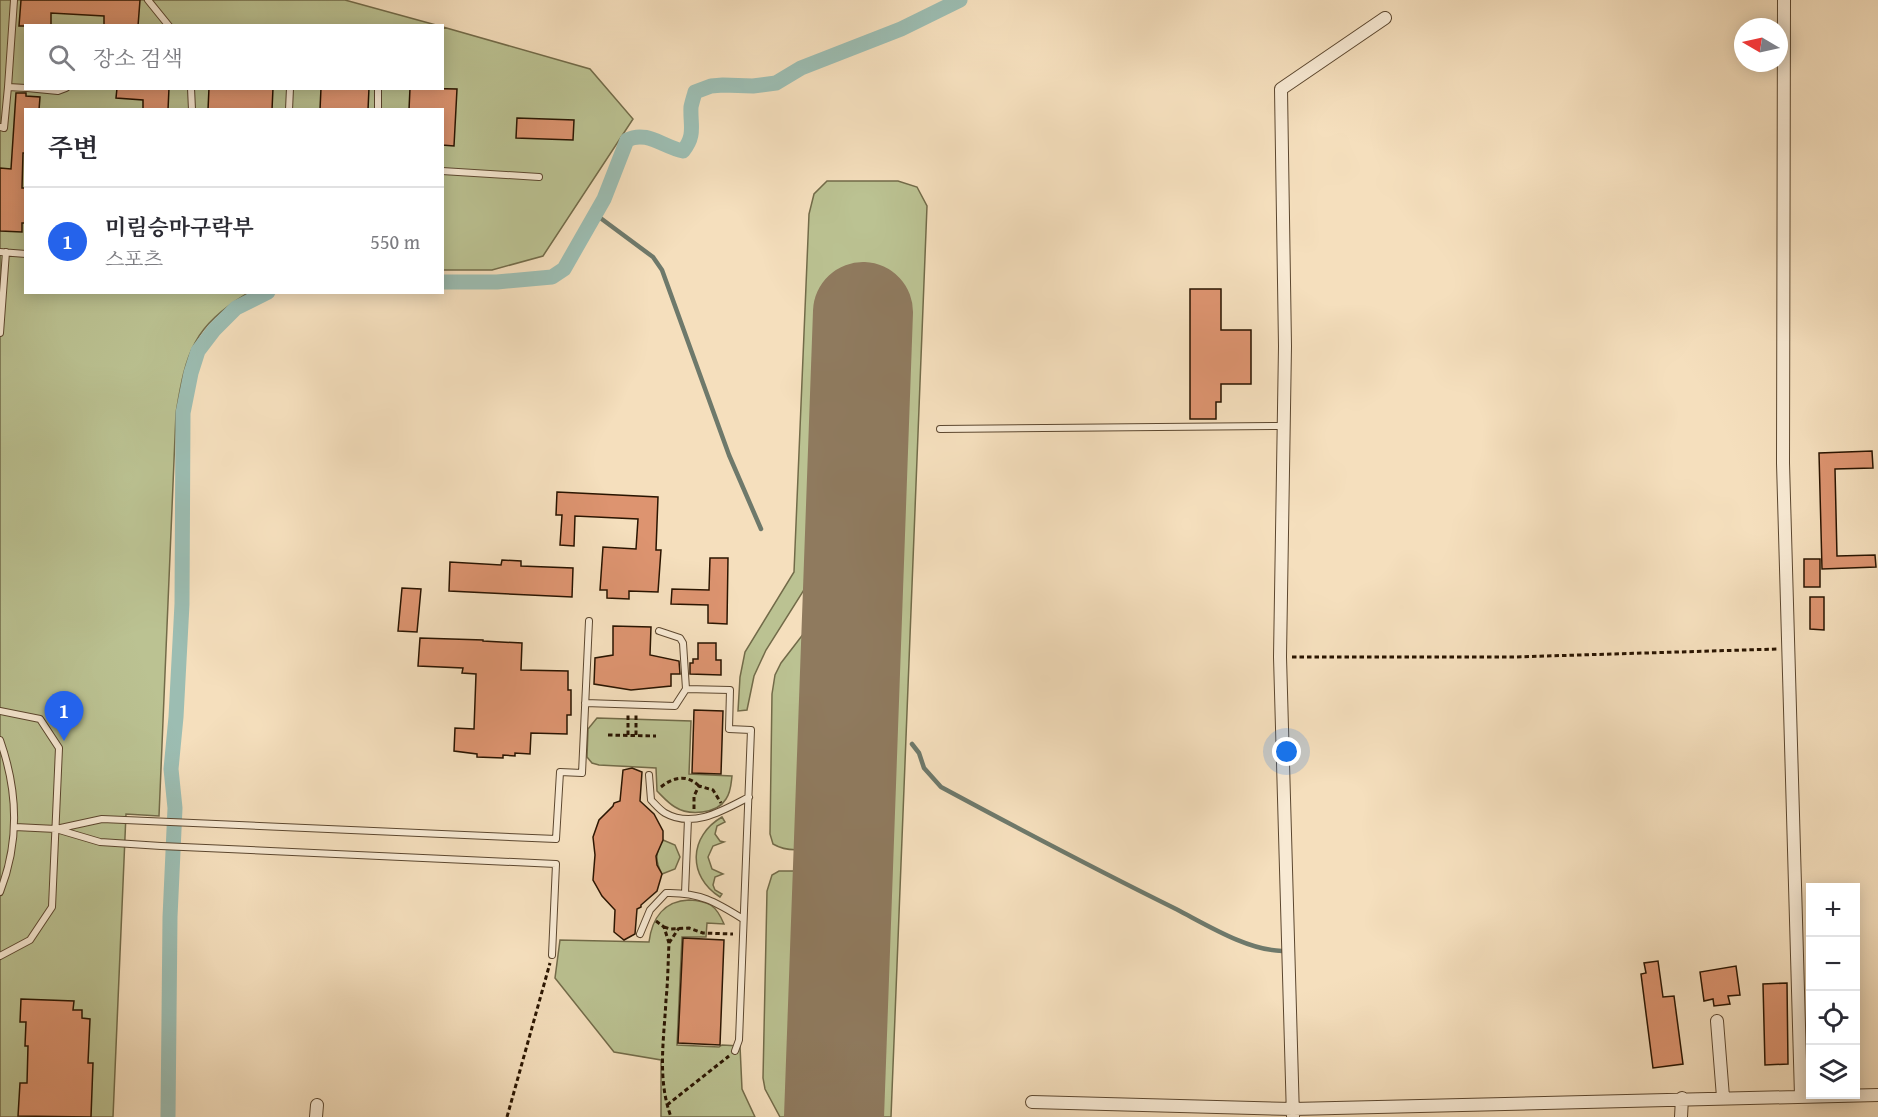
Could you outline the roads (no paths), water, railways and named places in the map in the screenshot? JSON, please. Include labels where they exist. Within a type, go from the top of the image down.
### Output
[{"type":"street","points":[[1784,0],[1783,462],[1801,1096]]},
{"type":"street","points":[[1293,1113],[1280,657],[1285,346],[1281,89],[1384,18]]},
{"type":"street","points":[[1717,1021],[1723,1097]]},
{"type":"street","points":[[1032,1102],[1293,1113],[1682,1098],[1878,1095]]},
{"type":"street","points":[[1681,1117],[1682,1098]]},
{"type":"lane","points":[[0,128],[4,128],[14,0]]},
{"type":"lane","points":[[148,0],[167,24]]},
{"type":"lane","points":[[8,87],[24,88]]},
{"type":"lane","points":[[191,90],[192,108]]},
{"type":"lane","points":[[289,108],[290,90]]},
{"type":"lane","points":[[378,90],[378,108]]},
{"type":"lane","points":[[444,171],[539,177]]},
{"type":"lane","points":[[0,333],[3,252],[24,254]]},
{"type":"lane","points":[[940,429],[1284,426]]},
{"type":"lane","points":[[56,829],[102,819],[556,839],[560,772],[582,773],[589,621]]},
{"type":"lane","points":[[585,703],[675,706],[686,689],[683,643],[681,638],[659,631]]},
{"type":"lane","points":[[686,689],[730,690],[729,729],[752,730],[739,1040],[735,1051]]},
{"type":"lane","points":[[0,711],[40,719],[59,748],[52,907],[30,940],[0,957]]},
{"type":"lane","points":[[0,740],[13,783],[15,827],[5,879],[0,892]]},
{"type":"lane","points":[[649,775],[651,800],[664,813],[688,819],[698,819],[725,810],[749,797]]},
{"type":"lane","points":[[685,893],[688,819]]},
{"type":"lane","points":[[15,827],[56,829],[100,842],[185,848],[556,864],[552,955]]},
{"type":"lane","points":[[640,934],[650,910],[666,893],[685,893],[706,897],[744,919]]},
{"type":"waterway","points":[[444,282],[497,282],[552,277],[564,269],[604,199],[627,140],[634,137],[648,138],[683,151],[690,140],[691,107],[695,92],[711,86],[753,86],[776,83],[801,68],[901,29],[960,0]]},
{"type":"waterway","points":[[595,214],[653,257],[662,270],[729,455],[761,529]]},
{"type":"waterway","points":[[168,1117],[170,917],[175,808],[171,769],[182,604],[183,413],[198,351],[214,330],[236,308],[264,294]]},
{"type":"waterway","points":[[912,744],[919,753],[924,768],[941,787],[1228,936],[1269,950],[1282,951]]},
{"type":"place","name":"미림승마구락부","points":[[64,741]]}]
